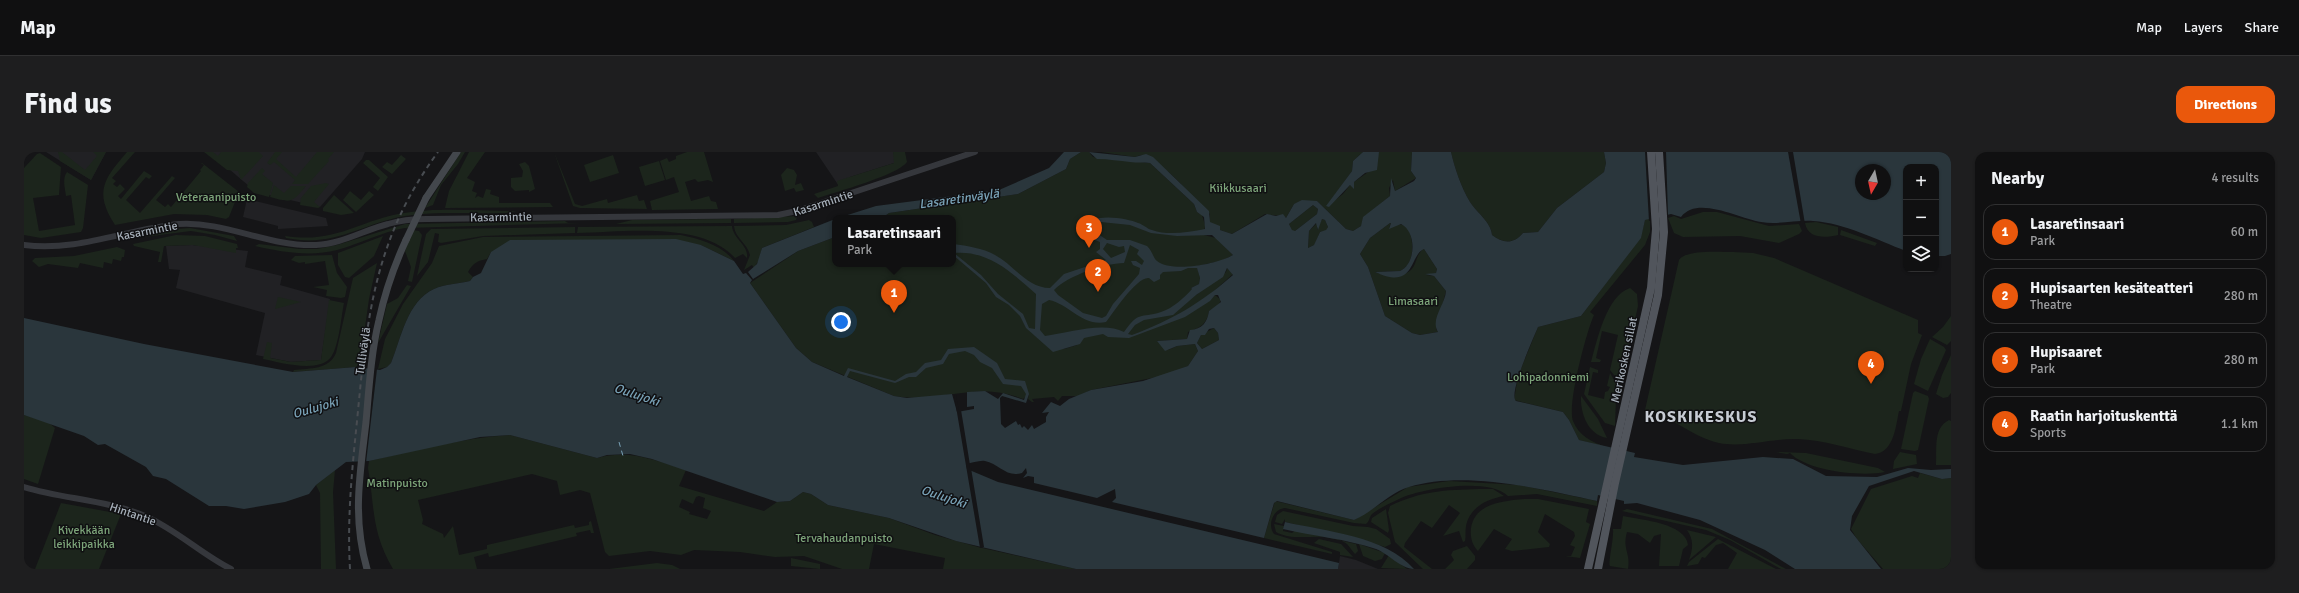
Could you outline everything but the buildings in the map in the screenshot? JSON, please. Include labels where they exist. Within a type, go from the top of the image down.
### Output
[{"type":"main road","name":"Tulliväylä","points":[[367,569],[362,552],[357,515],[372,368],[380,315],[391,274],[406,240],[426,198],[456,152]]},
{"type":"main road","name":"Merikosken sillat","points":[[1651,152],[1660,228]]},
{"type":"main road","name":"Merikosken sillat","points":[[1588,569],[1658,295],[1660,228],[1659,152]]},
{"type":"main road","name":"Merikosken sillat","points":[[1598,569],[1625,425]]},
{"type":"street","name":"Kasarmintie","points":[[24,245],[68,246],[180,224],[219,228],[299,245],[317,245],[335,242],[387,224],[427,218],[778,215],[808,208],[975,152]]},
{"type":"street","name":"Hintantie","points":[[24,487],[62,497],[120,507],[145,516],[174,531],[231,569]]},
{"type":"shaded area","points":[[46,152],[106,152],[91,180]]},
{"type":"shaded area","points":[[209,152],[365,152],[362,159],[320,207],[256,192]]},
{"type":"shaded area","points":[[816,152],[893,152],[895,157],[894,163],[850,177],[839,186]]},
{"type":"shaded area","points":[[247,199],[326,218],[328,226],[278,229],[278,226],[243,217]]},
{"type":"shaded area","points":[[192,245],[248,251],[245,267],[282,276],[280,285],[330,299],[321,360],[291,362],[256,355],[265,313],[176,288],[180,270],[169,269],[166,246]]},
{"type":"shaded area","points":[[1340,556],[1356,560],[1378,569],[1338,569]]},
{"type":"green space","points":[[58,152],[62,152],[85,170],[97,156],[93,152],[106,152],[91,180],[60,161]]},
{"type":"green space","name":"Veteraanipuisto","points":[[127,152],[135,152],[112,178],[116,181],[113,184],[117,187],[120,184],[125,189],[118,196],[121,199],[144,171],[152,176],[149,179],[146,177],[126,200],[140,213],[172,176],[175,178],[156,200],[165,207],[168,204],[171,207],[201,171],[200,170],[204,165],[202,163],[239,192],[229,217],[226,219],[207,215],[174,214],[115,225],[104,203],[104,186],[113,170]]},
{"type":"green space","points":[[204,152],[213,152],[218,156],[221,152],[259,152],[263,156],[241,180],[238,171],[227,170]]},
{"type":"green space","points":[[275,152],[282,152],[276,159],[296,177],[317,152],[334,152],[328,159],[329,161],[308,184],[292,184],[295,180],[274,162],[270,165],[267,163]]},
{"type":"green space","points":[[461,152],[465,152],[458,164],[441,185],[433,205],[425,208]]},
{"type":"green space","points":[[469,152],[485,152],[467,178],[475,182],[472,191],[477,193],[475,198],[478,196],[483,198],[486,189],[491,190],[490,194],[499,197],[499,203],[550,203],[553,207],[445,208],[449,191]]},
{"type":"green space","points":[[554,152],[575,204],[582,206],[607,199],[608,203],[637,195],[639,201],[644,200],[647,209],[580,208],[573,206]]},
{"type":"green space","points":[[687,152],[704,152],[713,182],[708,180],[698,182],[695,179],[685,182],[691,201],[709,196],[711,201],[716,202],[718,209],[652,210],[650,201],[679,192],[674,177],[666,180],[660,161],[667,158],[669,162],[676,159],[676,156]]},
{"type":"green space","points":[[893,152],[905,152],[907,162],[892,172],[866,183],[818,198],[814,194],[838,186],[837,181],[894,163]]},
{"type":"green space","points":[[1081,152],[1089,152],[1093,157],[1150,163],[1194,204],[1197,212],[1202,215],[1205,225],[1204,235],[1216,238],[1233,255],[1221,261],[1197,266],[1200,278],[1199,284],[1191,288],[1196,295],[1226,272],[1227,268],[1233,274],[1204,300],[1210,300],[1215,295],[1221,300],[1218,306],[1209,311],[1205,322],[1196,329],[1188,332],[1187,339],[1157,341],[1168,350],[1177,346],[1195,344],[1198,351],[1188,366],[1162,376],[1091,390],[1078,396],[1062,396],[1058,401],[1054,397],[1032,399],[1034,402],[1032,402],[1028,399],[1029,394],[1023,399],[1006,394],[990,392],[974,392],[911,398],[894,396],[812,362],[796,348],[750,283],[798,251],[832,238],[832,267],[956,267],[956,215],[886,215],[889,213],[1018,194],[1066,169],[1070,159]],"holes":[[[1077,338],[1077,345],[1064,349],[1048,347],[1052,343]]]},
{"type":"green space","name":"Kiikkusaari","points":[[1101,152],[1363,152],[1353,161],[1352,171],[1327,206],[1343,194],[1350,185],[1354,188],[1354,182],[1371,170],[1379,152],[1412,152],[1411,171],[1416,178],[1395,191],[1393,180],[1389,188],[1390,196],[1374,209],[1361,226],[1353,231],[1346,229],[1317,201],[1294,204],[1286,218],[1283,215],[1265,214],[1232,234],[1220,230],[1219,227],[1209,222],[1210,214],[1163,167],[1141,155],[1135,157]]},
{"type":"green space","points":[[1451,152],[1604,152],[1606,163],[1604,172],[1557,208],[1538,232],[1523,233],[1520,237],[1508,242],[1500,240],[1492,235],[1489,226],[1470,202],[1454,165]]},
{"type":"green space","points":[[40,153],[61,167],[59,195],[33,198],[39,231],[75,225],[71,195],[66,196],[65,190],[64,180],[67,172],[88,185],[83,228],[81,232],[41,238],[24,235],[24,168],[37,154]]},
{"type":"green space","points":[[401,155],[406,159],[392,174],[382,167],[387,162],[392,165]]},
{"type":"green space","points":[[613,155],[619,173],[590,182],[584,165]]},
{"type":"green space","points":[[366,160],[369,160],[388,177],[378,191],[373,187],[380,178],[363,163]]},
{"type":"green space","points":[[659,161],[665,180],[645,186],[639,167]]},
{"type":"green space","points":[[525,162],[529,166],[535,189],[529,192],[529,190],[515,191],[511,187],[511,178],[522,177],[523,171],[519,164]]},
{"type":"green space","points":[[262,168],[265,171],[262,174],[273,183],[269,197],[254,193],[247,187],[248,183]]},
{"type":"green space","points":[[787,168],[794,170],[797,175],[795,185],[801,183],[804,190],[796,192],[794,188],[785,191],[781,175]]},
{"type":"green space","points":[[326,183],[329,184],[314,202],[320,207],[300,205],[301,198],[311,186]]},
{"type":"green space","points":[[274,185],[284,193],[291,186],[306,186],[298,196],[287,201],[270,197]]},
{"type":"green space","points":[[350,191],[361,200],[369,191],[374,195],[356,212],[343,200]]},
{"type":"green space","points":[[334,195],[354,213],[341,215],[323,211],[323,208]]},
{"type":"green space","points":[[1313,205],[1318,209],[1317,214],[1295,231],[1292,231],[1289,224]]},
{"type":"green space","points":[[417,211],[517,211],[506,213],[417,214],[374,224],[333,238],[303,240],[286,238],[285,236],[303,238],[319,237],[334,234],[388,216]]},
{"type":"green space","points":[[1703,212],[1717,212],[1769,226],[1799,224],[1802,231],[1799,234],[1779,243],[1740,236],[1683,237],[1674,233],[1668,218],[1674,216],[1681,219]]},
{"type":"green space","points":[[797,216],[796,220],[788,222],[734,223],[734,219]]},
{"type":"green space","name":"Lohipadonniemi","points":[[1650,218],[1650,232],[1645,245],[1590,312],[1594,315],[1586,337],[1578,369],[1573,400],[1573,421],[1579,431],[1586,438],[1606,447],[1579,440],[1569,420],[1563,412],[1514,400],[1518,376],[1538,327],[1581,316],[1640,238],[1645,220]]},
{"type":"green space","points":[[731,219],[731,223],[616,224],[632,220]]},
{"type":"green space","points":[[1322,219],[1325,220],[1328,227],[1326,231],[1320,232],[1315,244],[1322,238],[1322,246],[1317,248],[1314,245],[1308,248],[1309,231],[1317,223],[1317,230]]},
{"type":"green space","points":[[809,220],[812,222],[814,227],[762,248],[759,260],[754,268],[752,265],[744,270],[750,255],[736,234],[734,226],[786,225]]},
{"type":"green space","points":[[565,221],[568,223],[582,223],[405,228],[387,232],[337,250],[317,253],[286,252],[255,246],[259,244],[299,249],[317,249],[337,245],[405,224]]},
{"type":"green space","points":[[1816,222],[1838,227],[1838,235],[1823,237],[1813,235],[1805,223]]},
{"type":"green space","name":"Limasaari","points":[[1390,223],[1389,228],[1398,224],[1407,226],[1412,244],[1411,257],[1409,263],[1400,271],[1375,272],[1393,276],[1407,273],[1413,268],[1419,253],[1424,249],[1437,269],[1436,273],[1426,275],[1434,276],[1446,291],[1436,329],[1438,332],[1420,335],[1412,333],[1385,316],[1368,267],[1360,254],[1370,238]]},
{"type":"green space","points":[[732,226],[735,235],[746,249],[747,258],[743,254],[735,258],[721,246],[703,238],[683,234],[661,231],[577,233],[578,227]]},
{"type":"green space","points":[[575,227],[575,233],[483,236],[441,243],[438,242],[439,234],[435,233],[428,262],[417,276],[426,234],[431,229]]},
{"type":"green space","points":[[190,228],[234,236],[237,241],[191,231],[144,237],[164,230]]},
{"type":"green space","points":[[412,230],[419,231],[422,235],[412,282],[408,281],[411,267],[405,251]]},
{"type":"green space","points":[[1841,230],[1877,243],[1875,246],[1840,235]]},
{"type":"green space","points":[[176,235],[205,236],[237,244],[238,248],[236,248],[236,253],[193,245],[164,246],[161,262],[158,262],[160,252],[134,246],[133,244]]},
{"type":"green space","points":[[681,235],[696,238],[717,247],[729,255],[734,261],[701,245],[491,252],[487,259],[474,264],[470,269],[468,272],[473,277],[470,281],[438,287],[417,302],[406,322],[391,363],[387,367],[378,369],[385,339],[403,304],[432,263],[439,246],[483,237]]},
{"type":"green space","points":[[383,236],[374,256],[349,278],[345,277],[338,265],[338,253]]},
{"type":"green space","points":[[117,247],[125,250],[124,257],[122,257],[121,261],[113,259],[112,264],[104,262],[103,268],[80,263],[78,268],[48,264],[39,267],[32,261],[35,258],[74,256]]},
{"type":"green space","points":[[1733,252],[1753,253],[1774,258],[1918,320],[1918,333],[1922,335],[1911,364],[1901,411],[1899,411],[1893,437],[1886,448],[1881,452],[1875,454],[1827,443],[1798,439],[1748,444],[1719,443],[1700,436],[1664,417],[1645,410],[1679,260],[1683,256],[1689,254]]},
{"type":"green space","points":[[332,255],[337,273],[347,287],[345,297],[341,298],[326,296],[327,290],[313,287],[329,285],[325,261],[305,264],[305,262],[299,263],[291,260],[295,256]]},
{"type":"green space","points":[[377,263],[369,299],[360,362],[356,367],[293,372],[294,370],[318,367],[329,363],[333,359],[336,353],[353,278]]},
{"type":"green space","points":[[407,285],[411,286],[378,343],[387,304],[398,298]]},
{"type":"green space","points":[[1630,288],[1637,294],[1638,306],[1618,395],[1616,398],[1615,426],[1605,423],[1584,394],[1590,367],[1598,370],[1598,373],[1593,372],[1588,395],[1604,399],[1605,392],[1608,391],[1610,387],[1607,386],[1610,373],[1614,380],[1618,380],[1610,370],[1618,335],[1602,331],[1596,358],[1601,360],[1600,362],[1591,362],[1600,331],[1609,309],[1622,293]]},
{"type":"green space","points":[[278,297],[301,302],[275,309]]},
{"type":"green space","points":[[329,300],[344,303],[338,339],[331,357],[325,362],[308,366],[298,366],[263,359],[267,342],[272,343],[270,358],[291,362],[321,360]]},
{"type":"green space","points":[[1951,316],[1951,341],[1947,345],[1932,337],[1943,327]]},
{"type":"green space","points":[[1214,328],[1218,333],[1219,340],[1202,349],[1197,343],[1201,335]]},
{"type":"green space","points":[[1930,339],[1944,347],[1946,350],[1928,391],[1914,384],[1921,359]]},
{"type":"green space","points":[[1951,355],[1951,393],[1948,397],[1943,398],[1936,394],[1942,375]]},
{"type":"green space","points":[[1915,391],[1928,396],[1929,399],[1918,450],[1915,451],[1901,449],[1913,393]]},
{"type":"green space","points":[[1581,396],[1598,419],[1607,438],[1595,433],[1586,422],[1582,409]]},
{"type":"green space","points":[[24,415],[48,422],[55,428],[38,484],[24,479]]},
{"type":"green space","points":[[1949,420],[1951,421],[1951,465],[1936,465],[1936,445],[1938,433],[1940,428]]},
{"type":"green space","points":[[510,435],[597,458],[631,455],[653,459],[686,470],[679,486],[764,511],[777,502],[790,501],[803,492],[811,494],[828,505],[889,518],[935,535],[978,547],[1076,569],[943,569],[945,558],[874,544],[869,569],[842,569],[804,556],[775,557],[740,552],[694,550],[681,555],[650,551],[609,556],[605,552],[590,493],[580,490],[560,495],[557,481],[532,474],[418,500],[423,520],[422,524],[443,534],[444,538],[453,526],[459,555],[487,549],[487,545],[574,525],[575,528],[589,525],[589,522],[591,521],[594,533],[591,533],[590,530],[576,533],[577,536],[489,557],[488,553],[474,557],[477,569],[393,569],[377,531],[368,468],[369,461],[439,445]],"holes":[[[699,496],[705,498],[703,508],[711,511],[707,519],[689,514],[690,512],[679,507],[682,499],[693,504],[696,497]]]},
{"type":"green space","points":[[1775,452],[1806,453],[1878,468],[1885,472],[1862,474],[1835,471],[1809,464],[1790,453]]},
{"type":"green space","points":[[1900,452],[1916,455],[1917,464],[1893,469],[1894,461]]},
{"type":"green space","points":[[335,470],[333,492],[336,569],[321,569],[320,493],[316,485]]},
{"type":"green space","points":[[1920,473],[1942,479],[1951,478],[1951,569],[1883,569],[1857,539],[1851,529],[1871,489],[1912,476],[1918,478]]},
{"type":"green space","points":[[1449,481],[1519,485],[1597,501],[1597,506],[1537,494],[1508,496],[1499,490],[1486,487],[1455,486],[1423,491],[1399,499],[1371,515],[1366,524],[1354,523],[1285,508],[1274,514],[1271,526],[1274,534],[1332,552],[1332,554],[1264,538],[1275,501],[1354,520],[1408,487]]},
{"type":"green space","points":[[1493,489],[1504,496],[1491,499],[1475,509],[1468,519],[1465,541],[1463,542],[1459,531],[1443,536],[1460,513],[1449,505],[1432,528],[1421,521],[1405,543],[1404,547],[1432,569],[1423,569],[1395,542],[1388,513],[1390,506],[1412,497],[1433,492]]},
{"type":"green space","points":[[1538,499],[1589,509],[1586,522],[1590,524],[1580,558],[1565,556],[1571,556],[1575,547],[1570,545],[1575,536],[1574,532],[1545,514],[1538,532],[1550,544],[1549,547],[1512,551],[1505,549],[1512,539],[1494,529],[1478,551],[1476,549],[1471,538],[1471,528],[1478,513],[1484,508],[1499,502]]},
{"type":"green space","name":"Kivekkään leikkipaikka","points":[[61,503],[121,514],[99,569],[35,569]]},
{"type":"green space","points":[[1386,509],[1389,530],[1388,533],[1371,522],[1372,518]]},
{"type":"green space","points":[[1627,509],[1712,529],[1786,569],[1781,569],[1730,540],[1706,530],[1622,511]]},
{"type":"green space","points":[[1283,511],[1353,526],[1376,529],[1390,539],[1391,544],[1385,547],[1366,541],[1285,522],[1285,519],[1282,524],[1275,522],[1277,515]]},
{"type":"green space","points":[[1623,516],[1662,524],[1679,532],[1685,538],[1688,545],[1683,549],[1679,566],[1659,566],[1661,534],[1654,536],[1650,543],[1638,534],[1627,532],[1625,543],[1629,564],[1628,569],[1610,566],[1613,529],[1621,529]]},
{"type":"green space","points":[[1274,524],[1284,526],[1283,531],[1292,533],[1296,530],[1327,537],[1293,537],[1284,535],[1276,532]]},
{"type":"green space","points":[[1687,530],[1716,537],[1689,560],[1692,545],[1691,537]]},
{"type":"green space","points":[[1319,539],[1341,544],[1353,557],[1340,555],[1340,552],[1314,543]]},
{"type":"green space","points":[[1718,539],[1776,569],[1728,569],[1737,553],[1723,543],[1716,545],[1705,558],[1702,557],[1698,564],[1687,566],[1689,562]]},
{"type":"green space","points":[[1341,540],[1356,544],[1358,551],[1355,554],[1347,544]]},
{"type":"green space","points":[[1359,544],[1385,553],[1382,559],[1375,561],[1363,556]]},
{"type":"green space","points":[[1467,546],[1475,556],[1475,560],[1467,569],[1445,569],[1454,560],[1451,555],[1453,551]]},
{"type":"green space","points":[[1389,555],[1407,569],[1381,568]]},
{"type":"green space","points":[[791,558],[820,564],[820,569],[791,566]]},
{"type":"green space","points":[[657,563],[672,565],[680,569],[609,569]]},
{"type":"water","name":"Lasaretinväylä","points":[[1064,152],[1081,152],[1070,159],[1066,169],[1018,194],[889,213],[886,215],[848,215],[876,206],[999,190],[1049,168]]},
{"type":"water","name":"Oulujoki","points":[[1089,152],[1135,157],[1146,154],[1153,157],[1209,211],[1210,222],[1220,226],[1220,230],[1232,234],[1267,214],[1276,216],[1283,214],[1286,218],[1294,204],[1302,200],[1317,201],[1346,229],[1353,231],[1361,226],[1363,217],[1390,196],[1391,178],[1395,191],[1414,181],[1416,178],[1411,171],[1412,152],[1451,152],[1454,165],[1470,202],[1489,226],[1492,235],[1500,240],[1508,242],[1520,237],[1523,233],[1538,232],[1557,208],[1604,172],[1606,163],[1604,152],[1951,152],[1951,254],[1945,256],[1939,256],[1939,164],[1903,164],[1903,250],[1849,228],[1825,222],[1761,222],[1708,208],[1698,208],[1688,211],[1681,217],[1671,214],[1645,220],[1641,238],[1581,316],[1538,327],[1522,366],[1514,396],[1516,401],[1563,412],[1569,420],[1579,440],[1635,453],[1634,457],[1683,465],[1763,457],[1793,459],[1826,476],[1877,477],[1908,468],[1931,470],[1951,469],[1951,478],[1942,479],[1914,471],[1869,486],[1852,516],[1850,530],[1881,569],[1795,569],[1765,550],[1700,520],[1637,503],[1624,504],[1624,501],[1598,495],[1597,501],[1552,491],[1503,483],[1454,480],[1431,482],[1402,490],[1354,520],[1277,501],[1274,503],[1264,538],[1112,502],[1116,498],[1115,489],[1097,498],[1034,483],[1034,477],[1028,476],[1023,478],[1027,473],[1026,468],[1022,473],[1012,474],[985,461],[966,464],[967,469],[998,482],[1339,563],[1338,569],[1076,569],[956,541],[889,518],[828,505],[811,494],[803,492],[790,501],[777,502],[652,459],[630,454],[607,455],[597,458],[510,435],[480,437],[369,461],[346,462],[316,485],[309,494],[285,502],[244,509],[226,506],[209,506],[166,479],[153,476],[146,467],[105,444],[98,445],[84,436],[24,415],[24,318],[144,344],[293,372],[356,367],[380,370],[387,367],[391,363],[406,322],[417,302],[438,287],[470,281],[473,277],[481,273],[491,252],[510,240],[676,239],[701,245],[734,261],[743,274],[746,273],[752,280],[750,283],[796,348],[812,362],[844,376],[848,368],[895,381],[906,374],[916,372],[925,363],[941,360],[948,349],[974,347],[997,363],[1005,379],[1025,381],[1029,394],[1026,403],[1002,396],[1000,398],[1001,424],[1005,428],[1016,421],[1022,428],[1024,426],[1028,430],[1032,425],[1034,429],[1046,422],[1046,417],[1049,412],[1042,413],[1051,402],[1060,406],[1069,399],[1091,390],[1143,381],[1188,366],[1198,351],[1195,344],[1177,346],[1165,351],[1157,341],[1187,339],[1190,330],[1201,327],[1207,319],[1209,311],[1221,302],[1218,295],[1215,295],[1210,301],[1185,317],[1129,338],[1108,337],[1103,334],[1084,338],[1080,344],[1053,352],[1026,328],[1020,316],[1009,305],[996,297],[986,283],[956,258],[956,255],[981,275],[998,294],[1023,314],[1029,328],[1035,329],[1036,294],[999,264],[978,255],[956,253],[956,245],[985,251],[995,255],[1034,284],[1050,288],[1064,274],[1106,260],[1096,252],[1100,249],[1100,242],[1092,239],[1085,230],[1087,224],[1093,220],[1100,218],[1125,219],[1158,232],[1165,233],[1178,233],[1205,229],[1204,217],[1197,212],[1194,204],[1150,163],[1097,159]],"holes":[[[1313,205],[1318,209],[1317,214],[1295,231],[1292,230],[1289,224]],[[1322,219],[1325,220],[1328,227],[1326,230],[1320,232],[1314,245],[1308,248],[1309,231],[1316,223],[1318,230]],[[1101,222],[1130,225],[1151,233],[1177,236],[1212,235],[1233,255],[1217,261],[1195,266],[1184,267],[1164,265],[1154,258],[1147,246],[1130,240],[1107,240],[1098,234],[1091,232],[1090,229],[1093,225]],[[1390,223],[1389,229],[1401,224],[1406,228],[1412,241],[1412,255],[1409,262],[1400,271],[1375,272],[1388,277],[1405,275],[1419,252],[1424,249],[1437,269],[1436,273],[1425,274],[1434,276],[1446,291],[1436,322],[1438,332],[1420,335],[1412,333],[1385,316],[1368,267],[1360,254],[1370,238]],[[1107,243],[1119,247],[1124,246],[1125,252],[1111,258],[1103,249]],[[1130,245],[1139,250],[1137,254],[1144,261],[1142,265],[1136,261],[1131,261],[1133,265],[1140,268],[1139,274],[1113,304],[1106,316],[1102,318],[1083,313],[1058,295],[1054,290],[1068,280],[1087,271],[1124,263]],[[1188,268],[1197,268],[1200,278],[1199,284],[1191,288],[1192,289],[1189,293],[1174,306],[1161,312],[1140,316],[1133,321],[1124,332],[1116,329],[1096,328],[1045,336],[1040,330],[1042,304],[1049,300],[1056,302],[1090,321],[1098,323],[1106,322],[1138,283],[1149,278],[1154,282],[1160,279],[1160,275],[1163,272],[1181,271]],[[1227,268],[1233,275],[1186,310],[1147,329],[1132,335],[1128,334],[1135,325],[1144,320],[1173,315],[1196,295],[1223,277]],[[1214,328],[1218,333],[1219,340],[1202,349],[1197,343],[1201,335],[1205,335],[1209,329]],[[965,351],[974,355],[980,362],[992,368],[1003,384],[1021,386],[1026,394],[1024,400],[1003,393],[998,399],[985,391],[967,392],[967,407],[974,406],[974,409],[957,412],[952,394],[907,398],[894,396],[847,377],[850,371],[895,383],[909,377],[916,377],[926,368],[943,364],[949,354]]]},
{"type":"water","points":[[1363,152],[1379,152],[1377,170],[1365,173],[1354,182],[1354,189],[1350,185],[1329,207],[1326,206],[1352,171],[1353,161]]},
{"type":"water","points":[[832,220],[832,238],[798,251],[753,279],[748,272],[757,264],[762,248]]},
{"type":"water","points":[[1285,522],[1354,536],[1371,542],[1388,549],[1402,558],[1414,569],[1404,567],[1386,554],[1376,549],[1283,529]]},
{"type":"pier","points":[[1645,152],[1666,152],[1668,216],[1649,221]]},
{"type":"pier","points":[[1788,152],[1793,152],[1805,224],[1801,224]]},
{"type":"pier","points":[[372,368],[377,369],[366,463],[361,464]]},
{"type":"pier","points":[[954,395],[956,395],[959,410],[961,410],[970,465],[969,468],[971,468],[984,547],[980,548]]},
{"type":"ferry route","points":[[619,442],[623,456]]},
{"type":"railway","points":[[350,569],[349,532],[352,476],[361,383],[370,313],[377,280],[387,248],[400,216],[417,184],[438,152]]},
{"type":"place","name":"Hupisaaret","points":[[1089,248]]},
{"type":"place","name":"Hupisaarten kesäteatteri","points":[[1098,292]]},
{"type":"place","name":"Lasaretinsaari","points":[[894,313]]},
{"type":"place","name":"Raatin harjoituskenttä","points":[[1871,384]]},
{"type":"district","name":"KOSKIKESKUS","points":[[1701,416]]},
{"type":"park label","name":"Matinpuisto","points":[[397,483]]},
{"type":"park label","name":"Tervahaudanpuisto","points":[[844,538]]}]
